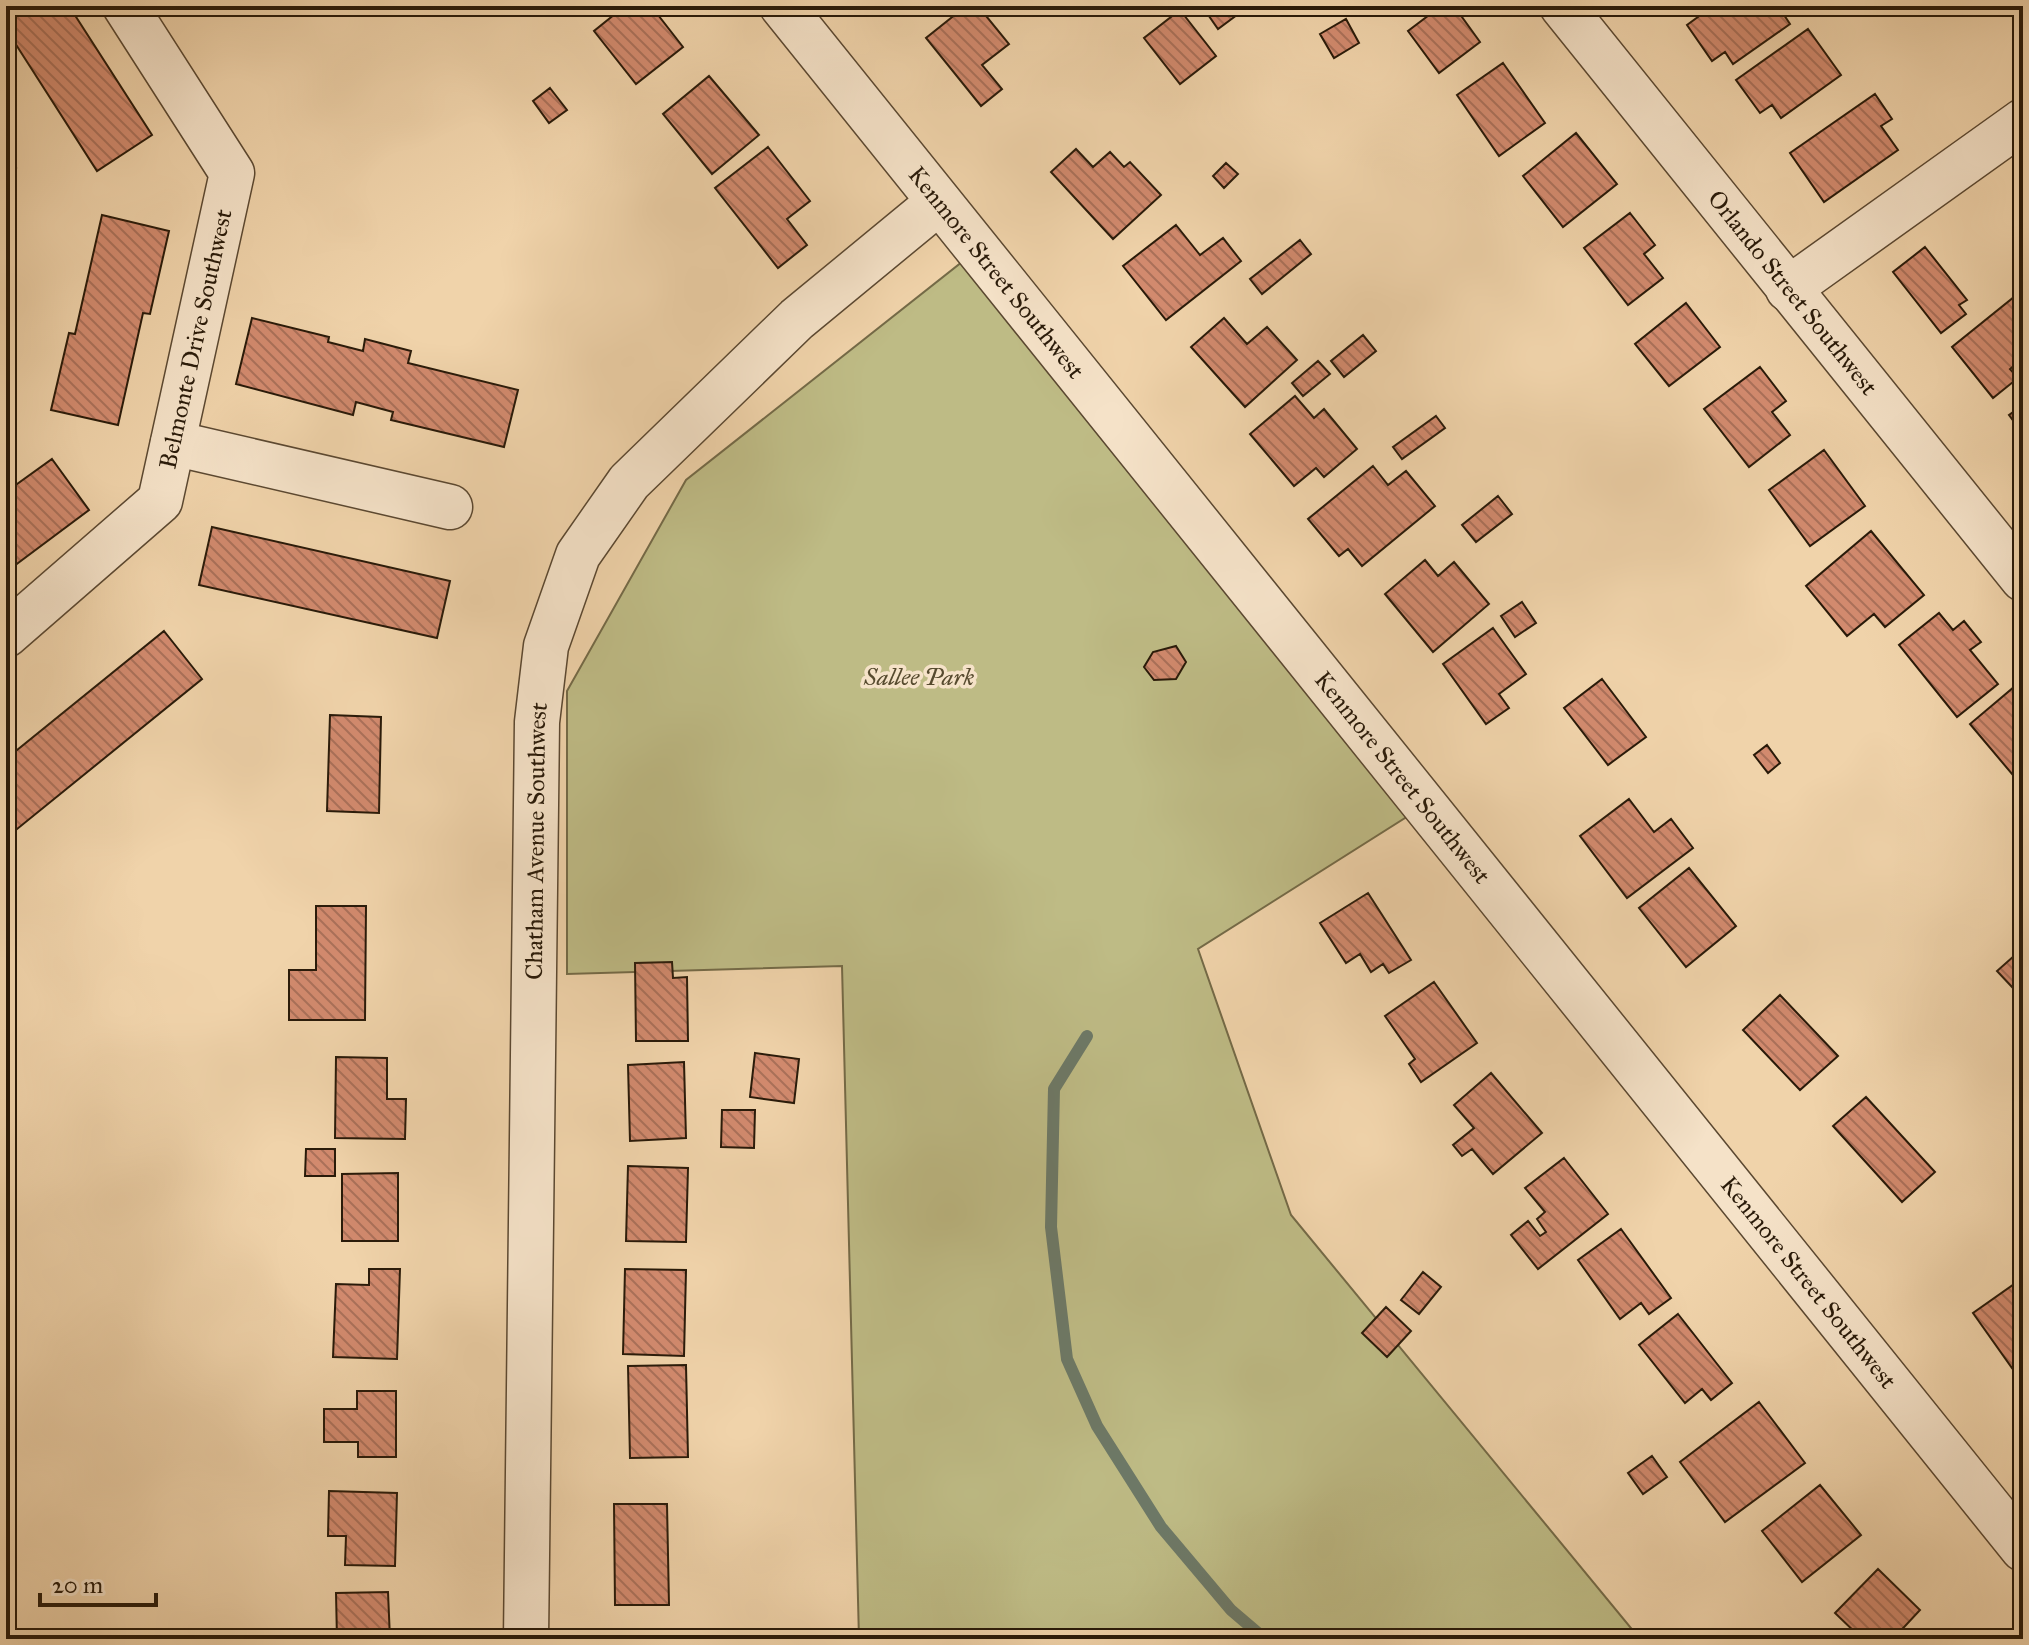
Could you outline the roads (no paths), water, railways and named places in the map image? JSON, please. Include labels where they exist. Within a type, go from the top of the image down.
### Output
[{"type":"street","name":"Belmonte Drive Southwest","points":[[6,635],[160,501],[232,173],[125,6]]},
{"type":"street","name":"Kenmore Street Southwest","points":[[782,6],[2023,1549]]},
{"type":"street","name":"Orlando Street Southwest","points":[[1562,6],[2023,579]]},
{"type":"street","points":[[1788,289],[2023,121]]},
{"type":"street","name":"Chatham Avenue Southwest","points":[[526,1639],[537,722],[546,646],[578,555],[629,482],[797,319],[939,202]]},
{"type":"street","points":[[173,443],[450,507]]},
{"type":"waterway","points":[[1087,1036],[1054,1089],[1051,1227],[1067,1359],[1097,1426],[1161,1527],[1231,1610],[1265,1639]]},
{"type":"park label","name":"Sallee Park","points":[[919,677]]}]
